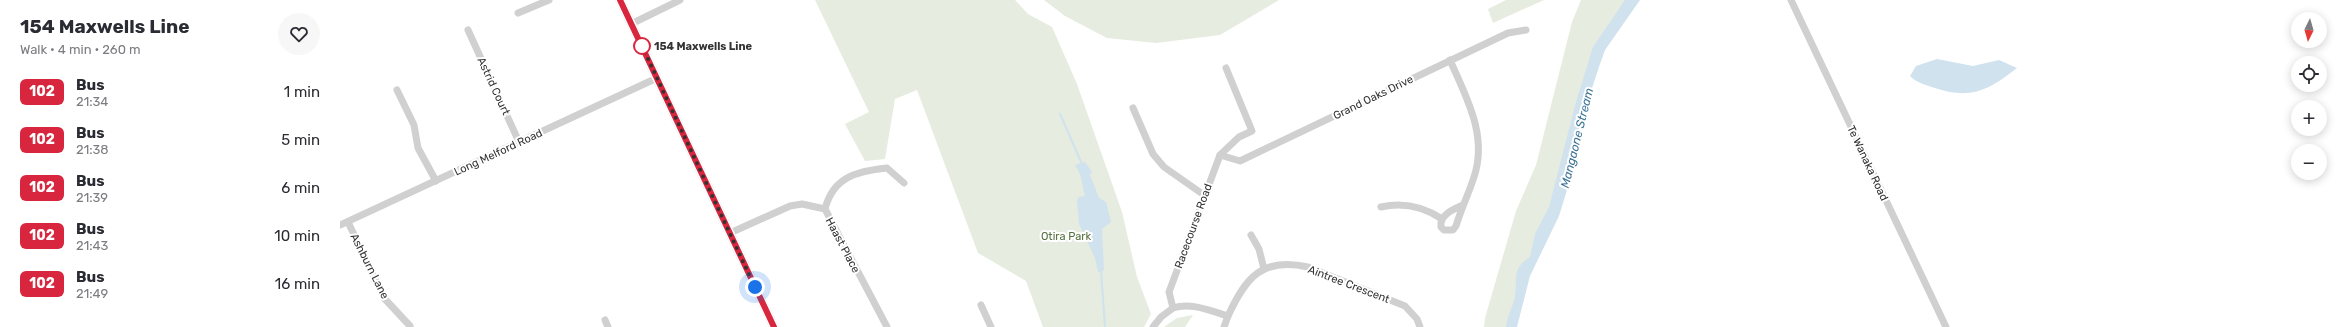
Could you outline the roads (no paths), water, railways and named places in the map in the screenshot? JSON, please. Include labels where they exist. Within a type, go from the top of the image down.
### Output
[{"type":"street","points":[[518,14],[549,0]]},
{"type":"street","points":[[620,0],[774,327]]},
{"type":"street","points":[[631,24],[680,0]]},
{"type":"street","name":"Te Wanaka Road","points":[[1791,0],[1946,327]]},
{"type":"street","name":"Astrid Court","points":[[468,30],[519,142]]},
{"type":"street","name":"Grand Oaks Drive","points":[[1220,155],[1240,161],[1508,33],[1526,30]]},
{"type":"street","points":[[1450,60],[1472,109],[1478,135],[1479,148],[1475,176],[1453,230],[1444,230],[1441,227],[1442,219],[1450,211],[1463,205]]},
{"type":"street","name":"Racecourse Road","points":[[1173,308],[1169,292],[1220,155],[1239,137],[1252,131],[1226,68]]},
{"type":"street","name":"Long Melford Road","points":[[340,225],[657,78]]},
{"type":"street","points":[[397,90],[414,125],[418,148],[436,181]]},
{"type":"street","points":[[1133,108],[1153,154],[1160,163],[1204,195]]},
{"type":"street","points":[[825,209],[828,196],[837,185],[848,177],[866,170],[887,168],[904,183]]},
{"type":"street","points":[[1381,207],[1396,203],[1415,207],[1442,219]]},
{"type":"street","name":"Haast Place","points":[[730,233],[790,206],[802,204],[825,209],[887,327]]},
{"type":"street","name":"Ashburn Lane","points":[[348,222],[384,298],[410,326]]},
{"type":"street","points":[[1251,235],[1259,249],[1264,269]]},
{"type":"street","name":"Aintree Crescent","points":[[1224,327],[1228,316],[1248,280],[1264,269],[1282,264],[1308,267],[1405,306],[1417,320],[1420,327]]},
{"type":"street","points":[[981,304],[991,327]]},
{"type":"street","points":[[1153,327],[1161,317],[1173,308],[1179,306],[1195,307],[1228,316]]},
{"type":"street","points":[[605,320],[608,327]]},
{"type":"water","name":"Mangaone Stream","points":[[1625,0],[1640,0],[1605,50],[1581,121],[1567,190],[1559,216],[1530,276],[1517,327],[1506,327],[1515,296],[1516,274],[1524,261],[1530,257],[1535,234],[1549,207],[1576,102],[1593,47]]},
{"type":"water","points":[[1937,59],[1973,66],[1999,60],[2017,68],[2007,76],[1988,87],[1969,93],[1959,93],[1935,88],[1925,85],[1910,76],[1916,66]]},
{"type":"water","points":[[1085,162],[1092,172],[1090,175],[1099,198],[1106,202],[1111,222],[1102,229],[1104,270],[1101,272],[1098,272],[1095,258],[1079,224],[1077,200],[1079,197],[1085,196],[1080,174],[1075,165]]},
{"type":"waterway","points":[[1060,114],[1082,164]]},
{"type":"waterway","points":[[1101,271],[1105,327]]},
{"type":"place","name":"154 Maxwells Line","points":[[642,46]]},
{"type":"park label","name":"Otira Park","points":[[1066,236]]}]
